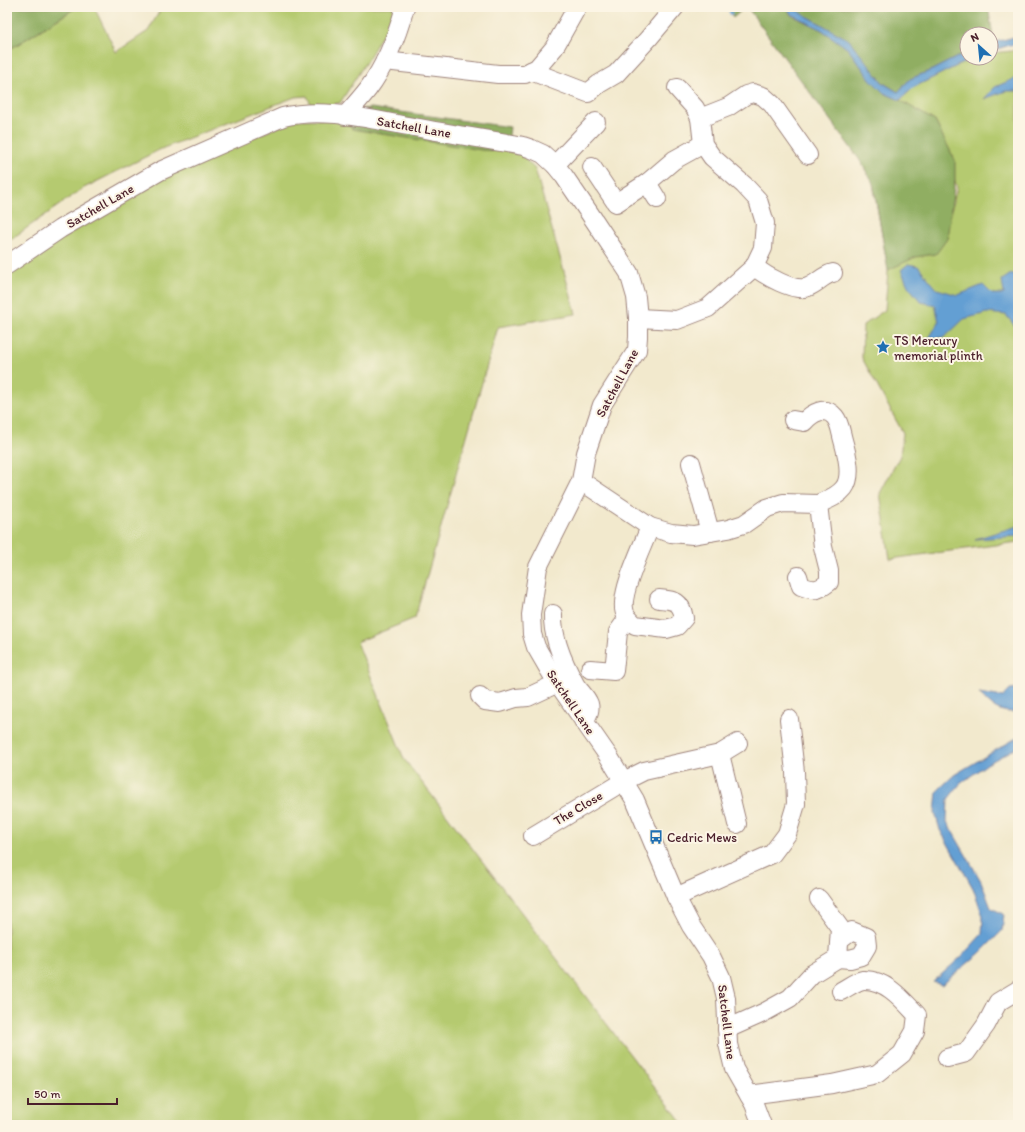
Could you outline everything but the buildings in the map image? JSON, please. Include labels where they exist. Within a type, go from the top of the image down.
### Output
[{"type":"street","points":[[345,116],[368,89],[385,61],[399,30],[405,7]]},
{"type":"street","points":[[385,61],[519,75],[531,71],[542,63],[554,48],[577,7]]},
{"type":"street","points":[[531,71],[588,93],[620,69],[675,7]]},
{"type":"street","points":[[638,318],[677,320],[708,308],[754,266],[764,248],[765,224],[758,200],[744,185],[712,157],[703,144],[700,118],[695,108],[677,88]]},
{"type":"street","points":[[700,118],[728,107],[746,94],[758,94],[772,104],[803,135],[808,155]]},
{"type":"street","name":"Satchell Lane","points":[[7,265],[60,229],[167,168],[283,117],[305,114],[345,116],[523,146],[543,154],[556,165],[626,268],[636,297],[638,337],[637,350],[602,405],[586,453],[581,481],[538,567],[531,615],[532,634],[540,655],[609,757],[635,800],[676,897],[691,926],[711,956],[721,977],[725,991],[728,1044],[734,1069],[749,1095],[762,1125]]},
{"type":"street","points":[[556,165],[596,122]]},
{"type":"street","points":[[592,167],[616,203],[647,183],[674,160],[703,144]]},
{"type":"street","points":[[647,183],[657,199]]},
{"type":"street","points":[[754,266],[765,275],[798,288],[808,287],[825,271]]},
{"type":"street","points":[[581,481],[650,526],[671,533],[693,535],[728,529],[744,524],[767,508],[783,503],[818,504],[831,499],[844,488],[849,472],[847,456],[838,423],[832,415],[818,411],[809,417],[802,425]]},
{"type":"street","points":[[691,463],[710,532]]},
{"type":"street","points":[[796,585],[812,590],[822,588],[829,582],[829,571],[822,547],[818,504]]},
{"type":"street","points":[[650,526],[629,580],[623,605],[625,615],[635,625],[666,629],[677,626],[684,618],[682,607],[674,600],[659,599]]},
{"type":"street","points":[[553,614],[555,637],[559,648],[575,685],[589,703],[590,710],[584,722]]},
{"type":"street","points":[[590,669],[614,671],[618,632],[628,618]]},
{"type":"street","points":[[480,696],[486,701],[500,703],[516,698],[528,697],[558,683]]},
{"type":"street","points":[[676,897],[772,854],[788,834],[796,804],[795,772],[789,719]]},
{"type":"street","name":"The Close","points":[[533,836],[624,781],[644,771],[720,754],[738,743]]},
{"type":"street","points":[[720,754],[737,824]]},
{"type":"street","points":[[819,899],[840,928],[838,958]]},
{"type":"street","points":[[727,1029],[763,1013],[790,998],[812,974],[838,958],[850,959],[861,956],[867,946],[866,937],[852,931],[840,940]]},
{"type":"street","points":[[749,1095],[832,1084],[877,1074],[902,1054],[915,1031],[917,1015],[898,995],[878,982],[862,980],[840,991]]},
{"type":"street","points":[[947,1058],[966,1053],[986,1025],[998,1002],[1018,990]]},
{"type":"green space","points":[[7,7],[77,7],[7,51]]},
{"type":"green space","points":[[77,7],[94,7],[116,52],[148,31],[162,7],[394,7],[393,16],[340,103],[312,107],[307,96],[295,97],[161,149],[82,189],[7,242],[7,51]]},
{"type":"green space","points":[[729,7],[745,7],[733,18]]},
{"type":"green space","points":[[747,7],[787,7],[791,15],[822,30],[848,49],[871,80],[884,93],[900,100],[935,121],[955,160],[955,180],[947,239],[936,254],[916,257],[888,270],[873,183],[859,159]]},
{"type":"green space","points":[[791,7],[988,7],[991,26],[959,26],[959,56],[910,79],[898,92],[883,83],[849,40]]},
{"type":"green space","points":[[1018,46],[1018,542],[890,559],[880,493],[900,456],[903,433],[862,358],[863,325],[885,310],[888,270],[873,183],[943,244],[957,187],[935,121],[881,104],[900,100],[914,87],[959,65],[999,66],[999,52],[1012,51]]},
{"type":"green space","points":[[371,108],[510,127],[508,144],[495,150],[481,150],[352,129],[346,123],[363,109]]},
{"type":"green space","points":[[324,119],[512,146],[535,169],[576,314],[498,327],[415,618],[357,642],[404,759],[684,1125],[7,1125],[7,270],[165,174],[295,120]]},
{"type":"water","points":[[787,7],[791,7],[849,40],[883,83],[898,92],[910,79],[959,56],[959,65],[914,87],[900,100],[884,93],[871,80],[848,49],[822,30],[791,14]]},
{"type":"water","points":[[1018,36],[1018,45],[1010,45],[999,48],[999,41]]},
{"type":"water","points":[[1018,77],[1018,91],[1006,91],[984,99],[995,87]]},
{"type":"water","points":[[908,264],[918,266],[937,289],[958,295],[983,285],[992,294],[1004,294],[1002,280],[1011,274],[1018,274],[1018,330],[1006,315],[987,313],[964,319],[945,337],[929,338],[939,322],[935,305],[921,302],[908,286],[901,270]]},
{"type":"water","points":[[1018,526],[1018,536],[975,539]]},
{"type":"water","points":[[1018,688],[1018,712],[1000,710],[988,702],[979,693],[1003,697],[1010,689]]},
{"type":"water","points":[[1018,737],[1018,747],[987,764],[960,784],[948,799],[947,822],[981,881],[991,908],[1004,914],[1002,931],[980,953],[942,985],[933,982],[961,957],[982,934],[983,916],[973,888],[940,830],[935,813],[937,791],[954,775]]},
{"type":"waterway","points":[[729,7],[731,13]]},
{"type":"place","name":"TS Mercury memorial plinth","points":[[883,347]]},
{"type":"place","name":"Cedric Mews","points":[[656,837]]}]
